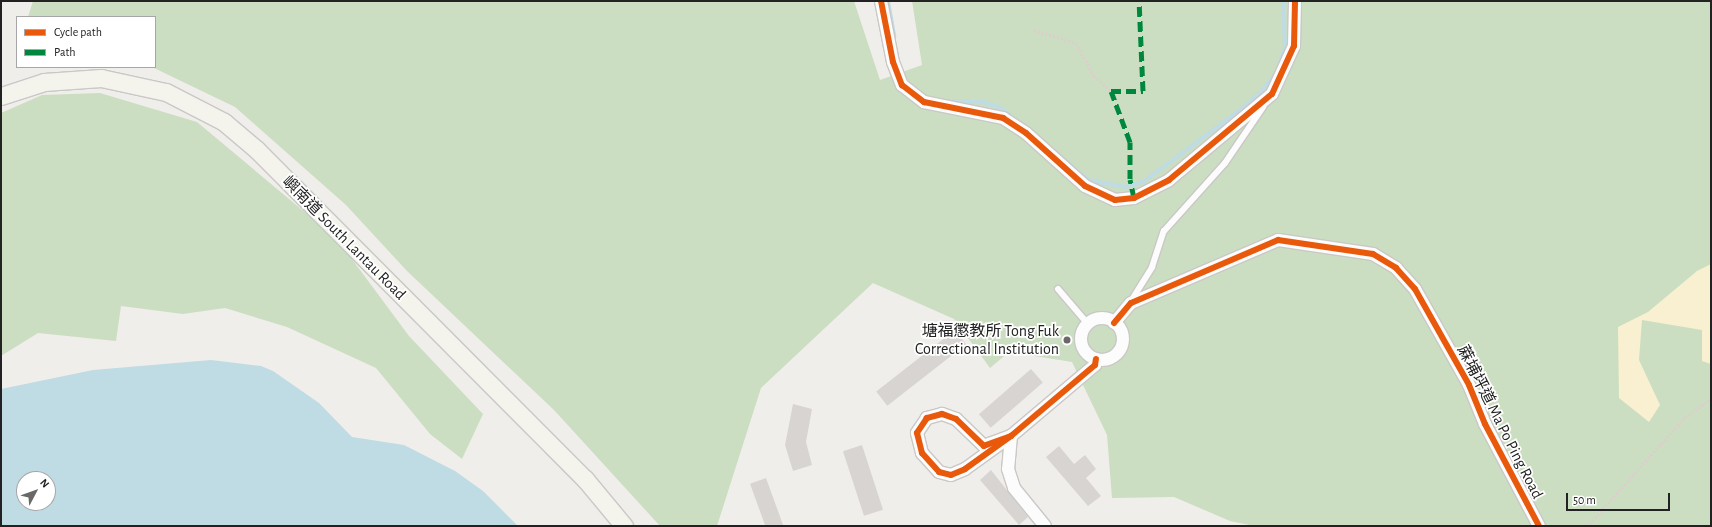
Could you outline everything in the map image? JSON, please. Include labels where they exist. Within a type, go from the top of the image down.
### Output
[{"type":"main road","name":"嶼南道 South Lantau Road","points":[[1,96],[44,82],[101,78],[166,92],[224,122],[256,150],[574,468],[624,526]]},
{"type":"street","points":[[881,1],[893,62],[902,85],[924,102],[1003,118],[1026,133],[1085,186],[1115,200],[1134,198],[1169,180],[1272,94],[1294,46],[1295,1]]},
{"type":"street","name":"蔴埔坪道 Ma Po Ping Road","points":[[1114,323],[1130,303],[1278,240],[1373,254],[1396,268],[1415,289],[1469,385],[1485,424],[1539,526]]},
{"type":"street","points":[[1100,319],[1114,323],[1123,339],[1119,352],[1108,359],[1096,359],[1086,352],[1081,341],[1088,324],[1100,319]]},
{"type":"street","points":[[1011,436],[984,446],[956,419],[942,414],[927,418],[917,433],[928,463],[951,475],[981,459],[1011,436],[1094,365],[1096,359]]},
{"type":"street","points":[[1011,436],[1008,469],[1014,488],[1045,526]]},
{"type":"lane","points":[[1130,303],[1152,267],[1164,231],[1225,163],[1272,94]]},
{"type":"lane","points":[[1058,289],[1088,324]]},
{"type":"path","points":[[1034,30],[1076,43],[1094,76],[1111,91]]},
{"type":"path","points":[[1582,526],[1592,521],[1685,418],[1711,399]]},
{"type":"green space","points":[[33,1],[854,1],[880,80],[922,65],[912,1],[1711,1],[1711,526],[1254,526],[1230,521],[1174,497],[1112,498],[1107,435],[1072,362],[1009,352],[990,368],[954,319],[873,283],[761,388],[717,526],[660,526],[554,410],[407,271],[346,205],[235,107],[154,68],[156,68],[156,16],[28,16]]},
{"type":"green space","points":[[100,93],[197,122],[337,239],[409,336],[483,414],[462,459],[430,434],[376,368],[287,327],[225,308],[183,314],[121,306],[116,341],[38,333],[1,356],[1,113],[42,95]]},
{"type":"sand","points":[[1711,264],[1711,364],[1702,361],[1702,330],[1642,320],[1639,360],[1660,405],[1649,422],[1619,398],[1618,327],[1648,312],[1697,271]]},
{"type":"water","points":[[211,360],[261,366],[273,371],[319,403],[352,437],[404,445],[455,471],[483,491],[518,526],[1,526],[1,389],[93,370]]},
{"type":"building","points":[[955,330],[966,344],[887,406],[876,392]]},
{"type":"building","points":[[1031,369],[1043,383],[991,428],[979,414]]},
{"type":"building","points":[[793,404],[812,409],[806,442],[812,465],[793,471],[785,445]]},
{"type":"building","points":[[862,445],[883,510],[864,516],[843,451]]},
{"type":"building","points":[[1059,446],[1074,464],[1085,455],[1096,469],[1086,478],[1101,496],[1088,506],[1046,457]]},
{"type":"building","points":[[991,470],[1028,517],[1019,525],[980,480]]},
{"type":"building","points":[[766,478],[783,526],[765,526],[750,484]]},
{"type":"waterway","points":[[888,1],[894,36]]},
{"type":"waterway","points":[[1279,65],[1285,48],[1283,1]]},
{"type":"waterway","points":[[945,101],[983,102],[1001,108],[1089,180],[1125,187],[1143,182],[1235,114],[1260,93],[1277,72]]},
{"type":"marked path","points":[[1134,198],[1130,179],[1130,142],[1111,91],[1143,91],[1139,1]]},
{"type":"cycle path","points":[[881,1],[893,62],[902,85],[924,102],[1003,118],[1026,133],[1085,186],[1115,200],[1134,198],[1169,180],[1272,94],[1294,46],[1295,1]]},
{"type":"cycle path","points":[[1114,323],[1131,303],[1278,240],[1373,254],[1396,268],[1415,289],[1469,385],[1485,424],[1539,526]]},
{"type":"cycle path","points":[[1011,436],[984,446],[956,419],[942,414],[927,418],[917,433],[922,453],[939,472],[951,475],[965,469],[1011,436],[1095,365],[1096,359]]},
{"type":"place","name":"塘福懲教所 Tong Fuk Correctional Institution","points":[[1067,340]]}]
